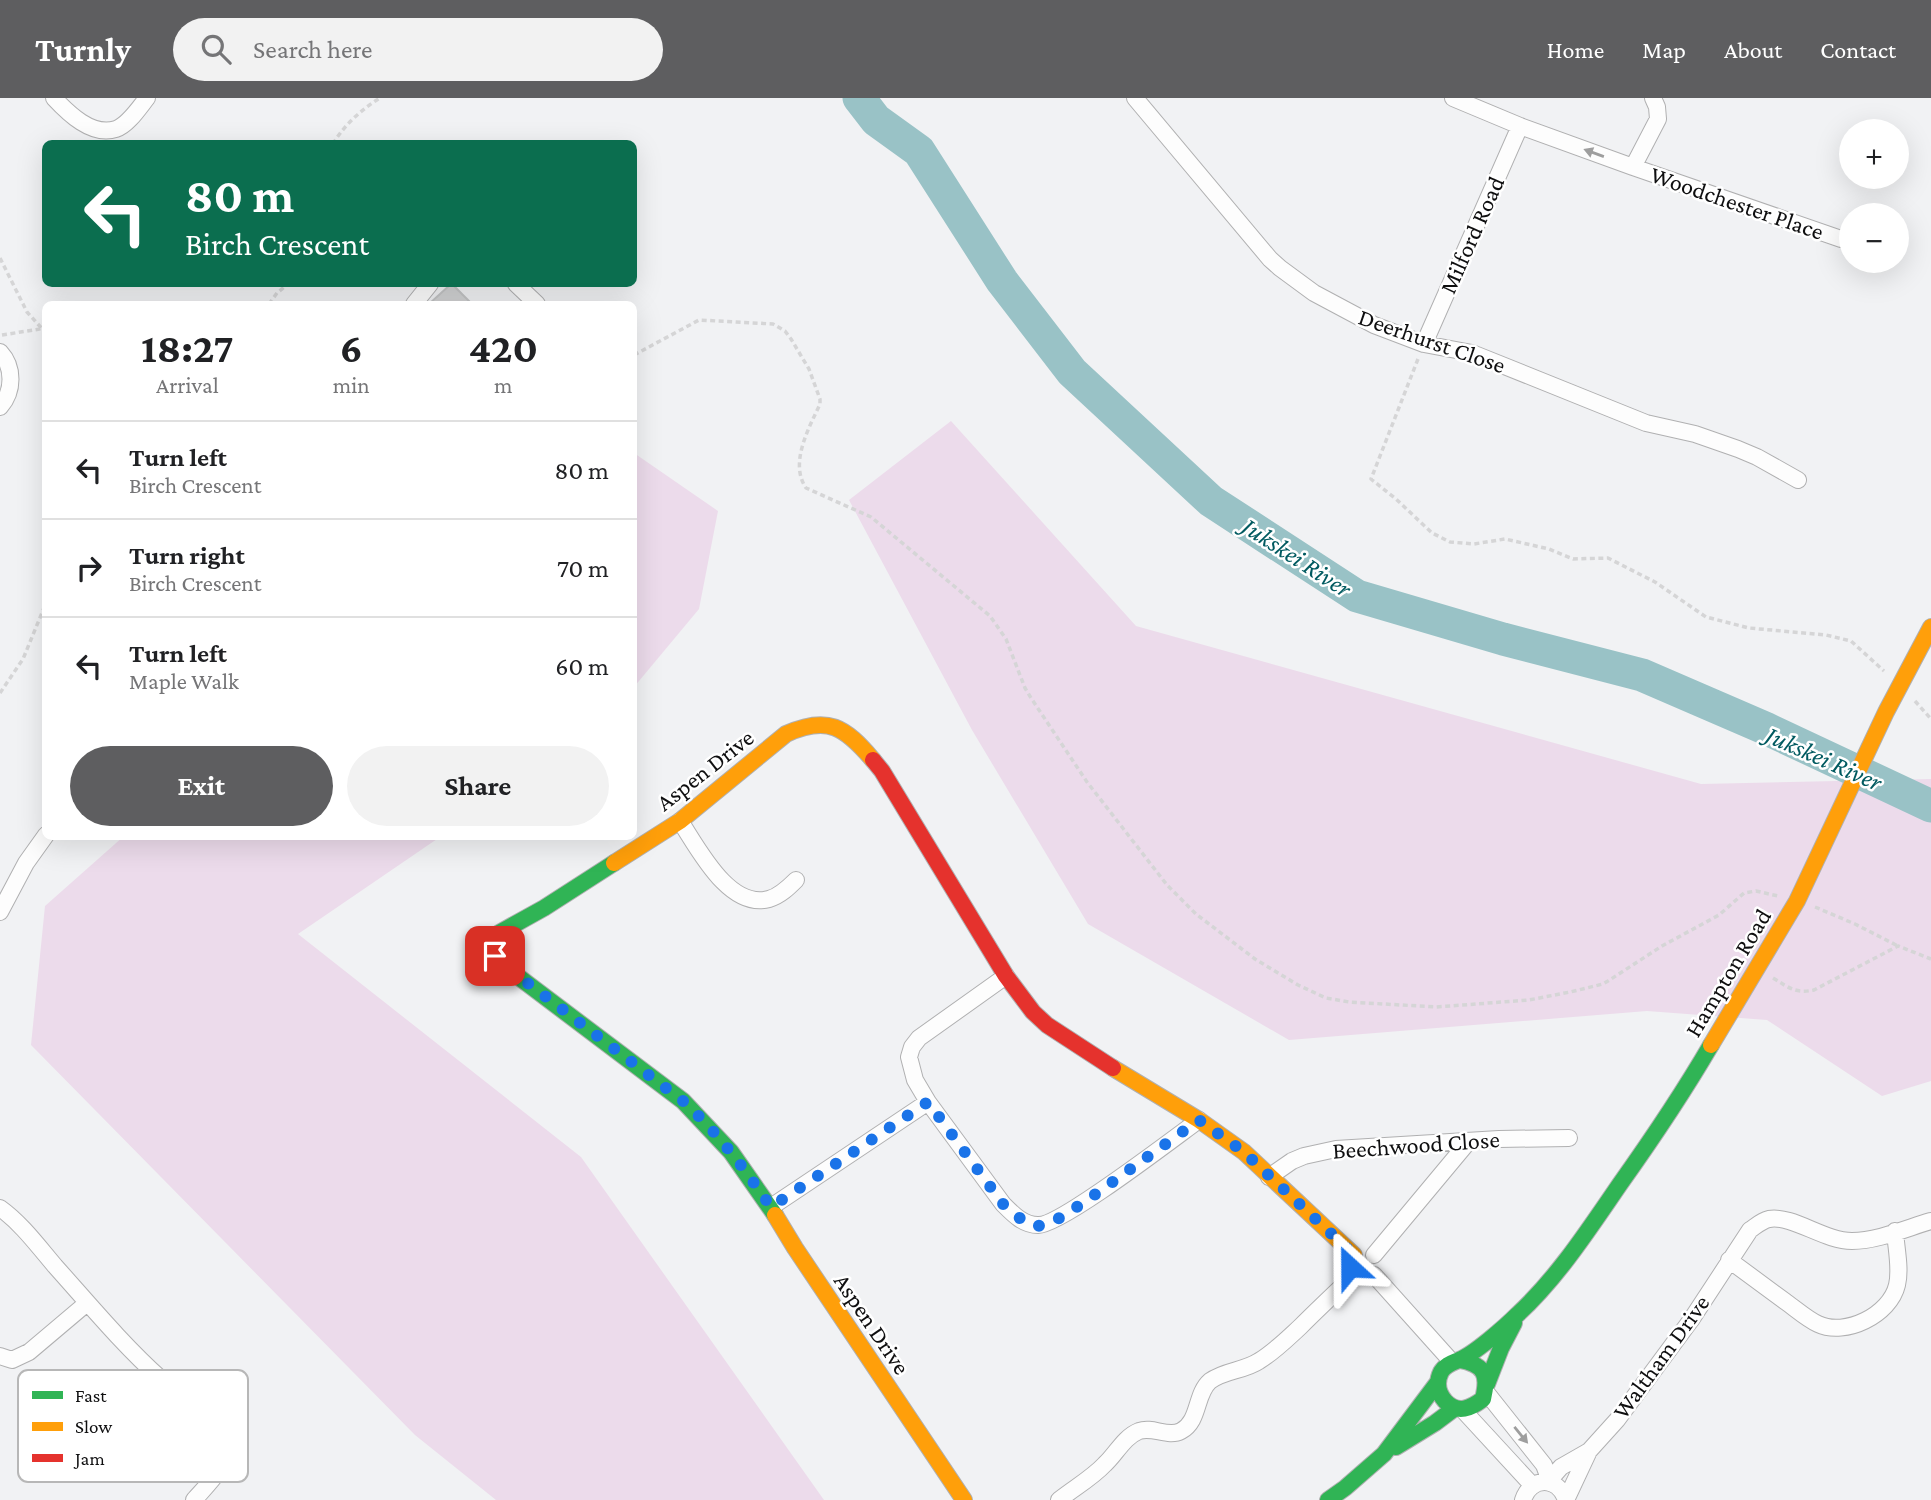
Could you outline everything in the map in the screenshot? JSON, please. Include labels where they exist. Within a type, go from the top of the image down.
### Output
[{"type":"street","points":[[54,98],[80,122],[106,130],[116,129],[129,120],[147,98]]},
{"type":"street","name":"Deerhurst Close","points":[[1135,98],[1255,242],[1280,268],[1314,293],[1357,317],[1424,344],[1472,353],[1646,423],[1695,434],[1738,449],[1798,480]]},
{"type":"street","name":"Woodchester Place","points":[[1452,98],[1633,167],[1839,238]]},
{"type":"street","name":"Woodchester Place","points":[[1633,167],[1658,119],[1653,98]]},
{"type":"street","name":"Milford Road","points":[[1424,344],[1520,126]]},
{"type":"street","points":[[416,301],[428,287]]},
{"type":"street","points":[[519,287],[534,301]]},
{"type":"street","points":[[0,352],[10,368],[10,385],[0,407]]},
{"type":"street","name":"Hampton Road","points":[[1384,1454],[1438,1382],[1442,1370],[1489,1339],[1549,1282],[1684,1093],[1797,901],[1886,712],[1931,627]]},
{"type":"street","name":"Aspen Drive","points":[[964,1500],[732,1151],[683,1101],[504,965],[495,956],[492,948],[499,933],[544,908],[680,821],[786,734],[801,727],[821,724],[837,729],[855,742],[882,771],[1023,1001],[1047,1025],[1080,1048],[1199,1120],[1244,1152],[1354,1255]]},
{"type":"street","points":[[680,821],[725,884],[739,894],[750,898],[770,898],[796,880]]},
{"type":"street","points":[[0,912],[26,863],[42,840]]},
{"type":"street","points":[[1006,976],[919,1038],[912,1046],[909,1056],[915,1080],[928,1102],[1003,1204],[1027,1224],[1041,1226],[1056,1220],[1199,1120]]},
{"type":"street","points":[[771,1207],[928,1102]]},
{"type":"street","name":"Beechwood Close","points":[[1269,1177],[1292,1161],[1325,1151],[1366,1146],[1569,1138]]},
{"type":"street","points":[[1374,1255],[1469,1141]]},
{"type":"street","points":[[0,1208],[152,1370]]},
{"type":"street","name":"Waltham Drive","points":[[1566,1500],[1589,1451],[1669,1351],[1750,1230],[1760,1222],[1782,1219],[1829,1237],[1849,1241],[1867,1240],[1931,1221]]},
{"type":"street","points":[[1729,1260],[1817,1324],[1830,1328],[1846,1327],[1867,1320],[1891,1299],[1897,1286],[1898,1270],[1895,1231]]},
{"type":"street","points":[[1362,1251],[1374,1255],[1378,1263],[1377,1271],[1371,1278],[1362,1279],[1354,1275],[1350,1263],[1354,1255],[1362,1251]]},
{"type":"street","points":[[1059,1500],[1105,1465],[1128,1438],[1138,1432],[1145,1430],[1174,1433],[1186,1427],[1192,1420],[1208,1382],[1224,1373],[1246,1368],[1260,1361],[1354,1275]]},
{"type":"street","points":[[1374,1275],[1456,1361],[1475,1363],[1482,1369],[1487,1388],[1547,1472],[1543,1484]]},
{"type":"street","points":[[0,1356],[12,1360],[29,1352],[87,1303]]},
{"type":"street","name":"Hampton Road","points":[[1328,1500],[1384,1454],[1459,1409],[1477,1405],[1483,1399],[1501,1348],[1518,1314]]},
{"type":"street","points":[[1438,1382],[1444,1401],[1459,1409],[1543,1484],[1562,1491],[1566,1500]]},
{"type":"street","name":"Waltham Drive","points":[[1524,1500],[1528,1490],[1543,1484],[1560,1467],[1589,1451]]},
{"type":"street","points":[[194,1500],[209,1482]]},
{"type":"path","points":[[335,140],[367,106],[380,98]]},
{"type":"path","points":[[0,258],[27,312],[42,328]]},
{"type":"path","points":[[271,301],[284,287]]},
{"type":"path","points":[[637,353],[699,320],[773,324],[785,331],[809,369],[820,399],[801,450],[801,478],[806,488],[871,517],[990,616],[1006,639],[1031,698],[1087,782],[1167,885],[1213,928],[1255,959],[1298,985],[1326,998],[1349,1002],[1436,1007],[1529,1000],[1603,984],[1662,946],[1719,915],[1749,891],[1763,891],[1797,901],[1855,923],[1898,946],[1931,959]]},
{"type":"path","points":[[0,336],[42,330]]},
{"type":"path","points":[[1424,344],[1371,479],[1432,533],[1450,542],[1474,544],[1505,539],[1549,549],[1573,559],[1608,558],[1655,582],[1706,617],[1749,628],[1826,635],[1851,642],[1882,670],[1904,680]]},
{"type":"path","points":[[0,692],[23,659],[42,613]]},
{"type":"path","points":[[1756,968],[1795,991],[1807,992],[1898,946]]},
{"type":"shaded area","points":[[951,421],[1136,626],[1701,784],[1931,779],[1931,1081],[1882,1096],[1767,1020],[1647,1011],[1289,1040],[1088,924],[972,730],[849,500]]},
{"type":"shaded area","points":[[637,455],[718,511],[699,609],[637,683]]},
{"type":"shaded area","points":[[119,840],[436,840],[298,934],[581,1157],[824,1500],[496,1500],[415,1435],[31,1045],[45,906]]},
{"type":"building","points":[[448,287],[455,287],[469,301],[432,301]]},
{"type":"waterway","name":"Jukskei River","points":[[859,98],[876,120],[919,151],[1002,281],[1072,372],[1211,501],[1357,596],[1503,639],[1642,675],[1767,729],[1931,806]]},
{"type":"traffic: fast","points":[[614,863],[499,933],[494,942],[494,950],[504,966],[683,1101],[731,1152],[775,1215]]},
{"type":"traffic: fast","points":[[1460,1360],[1480,1368],[1485,1377],[1483,1399],[1464,1409],[1450,1405],[1441,1394],[1438,1383],[1443,1370],[1498,1333],[1533,1300],[1560,1268],[1655,1133],[1711,1045]]},
{"type":"traffic: fast","points":[[1487,1384],[1514,1323]]},
{"type":"traffic: fast","points":[[1328,1500],[1384,1454],[1438,1382]]},
{"type":"traffic: fast","points":[[1396,1447],[1455,1408]]},
{"type":"traffic: slow","points":[[1711,1045],[1797,901],[1886,712],[1931,627]]},
{"type":"traffic: slow","points":[[614,863],[680,821],[786,734],[801,728],[813,725],[835,728],[853,739],[873,760]]},
{"type":"traffic: slow","points":[[1113,1068],[1199,1120],[1244,1152],[1354,1255]]},
{"type":"traffic: slow","points":[[775,1215],[964,1500]]},
{"type":"traffic: jam","points":[[873,760],[1006,976],[1033,1012],[1047,1025],[1113,1068]]},
{"type":"route","points":[[495,956],[683,1101],[705,1121],[732,1151],[771,1207],[928,1102],[1003,1204],[1027,1224],[1041,1226],[1083,1203],[1199,1120],[1244,1152],[1354,1255],[1350,1267]]}]
